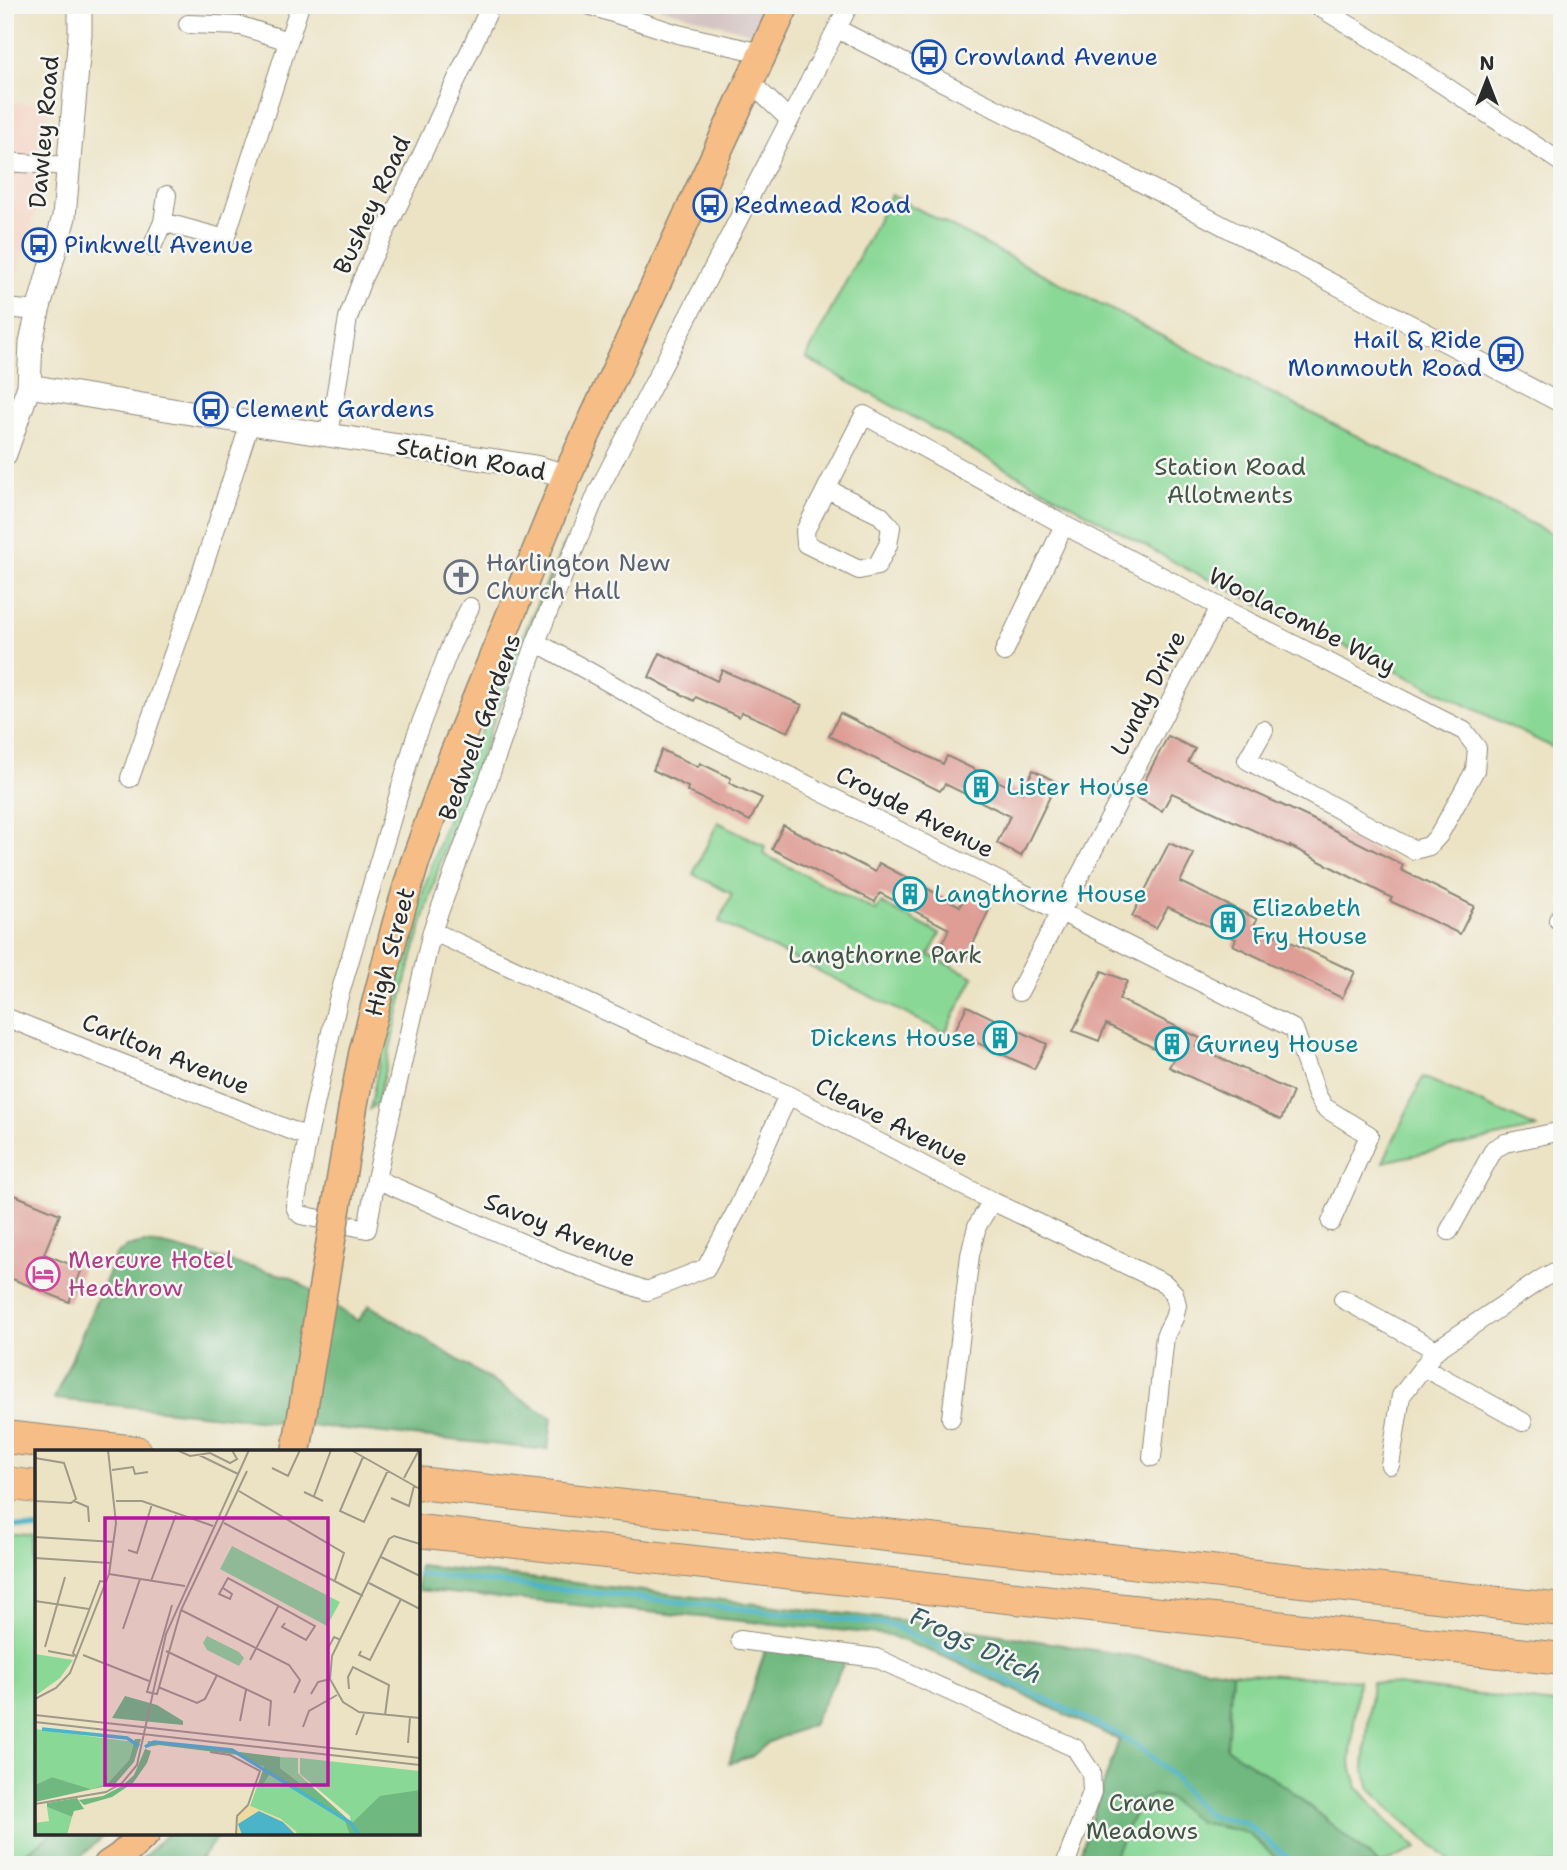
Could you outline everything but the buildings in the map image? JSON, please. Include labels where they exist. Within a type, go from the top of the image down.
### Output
[{"type":"highway","points":[[5,1437],[118,1450]]},
{"type":"highway","points":[[5,1483],[35,1487]]},
{"type":"highway","points":[[420,1483],[1562,1610]]},
{"type":"highway","points":[[420,1531],[1562,1659]]},
{"type":"main road","name":"Station Road","points":[[567,476],[785,5]]},
{"type":"main road","name":"High Street","points":[[296,1450],[353,1107],[396,926],[452,759],[567,476]]},
{"type":"main road","points":[[108,1865],[144,1835]]},
{"type":"street","name":"Dawley Road","points":[[6,448],[29,386],[31,342],[64,217],[80,34],[79,5]]},
{"type":"street","points":[[163,222],[225,239],[300,5]]},
{"type":"street","name":"Bushey Road","points":[[329,435],[348,318],[363,277],[491,5]]},
{"type":"street","points":[[588,5],[678,34],[761,53]]},
{"type":"street","name":"Bedwell Gardens","points":[[308,1137],[295,1206],[301,1215],[367,1229],[432,931],[536,642],[598,491],[849,5]]},
{"type":"street","points":[[1316,5],[1387,48],[1562,163]]},
{"type":"street","points":[[188,24],[241,26],[289,41]]},
{"type":"street","points":[[837,29],[1094,158],[1562,404]]},
{"type":"street","points":[[749,81],[790,120]]},
{"type":"street","points":[[5,162],[68,166]]},
{"type":"street","points":[[152,247],[163,222],[167,195]]},
{"type":"street","points":[[5,308],[38,311]]},
{"type":"street","name":"Station Road","points":[[29,386],[535,467],[567,476]]},
{"type":"street","name":"Woolacombe Way","points":[[827,489],[880,515],[891,527],[888,545],[877,566],[859,570],[806,544],[805,531],[864,415],[1064,525],[1464,731],[1477,748],[1475,770],[1439,835],[1429,846],[1414,850],[1247,760],[1264,730]]},
{"type":"street","points":[[130,778],[250,423]]},
{"type":"street","points":[[1004,652],[1064,525]]},
{"type":"street","points":[[308,1137],[338,1000],[416,736],[451,645],[470,607]]},
{"type":"street","name":"Lundy Drive","points":[[1019,992],[1220,607]]},
{"type":"street","name":"Croyde Avenue","points":[[536,642],[658,710],[1294,1029],[1324,1108],[1369,1135],[1331,1222]]},
{"type":"street","name":"Cleave Avenue","points":[[432,931],[788,1095],[992,1201],[1164,1283],[1174,1293],[1177,1304],[1174,1318],[1165,1336],[1152,1457]]},
{"type":"street","name":"Carlton Avenue","points":[[5,1017],[308,1137]]},
{"type":"street","name":"Savoy Avenue","points":[[376,1179],[556,1258],[647,1291],[706,1268],[739,1206],[788,1095]]},
{"type":"street","points":[[1449,1231],[1494,1149],[1505,1143],[1562,1131]]},
{"type":"street","points":[[951,1418],[970,1255],[977,1226],[992,1201]]},
{"type":"street","points":[[1390,1465],[1401,1396],[1436,1350],[1562,1268]]},
{"type":"street","points":[[1343,1298],[1436,1350]]},
{"type":"street","points":[[1423,1367],[1523,1422]]},
{"type":"street","points":[[740,1640],[876,1658],[1075,1748],[1091,1772],[1092,1792],[1065,1865]]},
{"type":"shaded area","points":[[651,5],[771,5],[757,35]]},
{"type":"shaded area","points":[[5,102],[49,105],[43,186],[5,320]]},
{"type":"green space","name":"Station Road Allotments","points":[[891,195],[1279,397],[1562,539],[1562,752],[1189,570],[806,358]]},
{"type":"green space","points":[[567,539],[441,859],[408,973],[378,1099],[370,1109],[403,962],[448,817],[490,711]]},
{"type":"green space","name":"Langthorne Park","points":[[718,822],[765,846],[763,854],[876,911],[881,903],[940,934],[929,955],[974,977],[945,1033],[719,922],[732,894],[693,874]]},
{"type":"green space","points":[[1423,1077],[1537,1128],[1383,1162]]},
{"type":"green space","points":[[144,1243],[164,1245],[290,1277],[358,1321],[369,1305],[552,1418],[548,1450],[54,1399],[116,1255],[127,1247]]},
{"type":"green space","points":[[5,1539],[35,1543],[35,1835],[50,1835],[5,1865]]},
{"type":"green space","points":[[420,1565],[932,1624],[1232,1672],[1227,1748],[1286,1787],[1380,1865],[1284,1865],[1248,1833],[1199,1822],[1168,1798],[1153,1795],[1140,1801],[1110,1865],[1076,1865],[1119,1740],[945,1657],[889,1635],[420,1590]]},
{"type":"green space","points":[[766,1648],[845,1661],[812,1725],[769,1742],[751,1757],[729,1763]]},
{"type":"green space","points":[[1232,1672],[1358,1680],[1350,1763],[1358,1788],[1388,1822],[1417,1848],[1380,1865],[1286,1787],[1226,1748]]},
{"type":"green space","points":[[1372,1682],[1562,1705],[1562,1865],[1455,1865],[1389,1808],[1370,1789],[1364,1768]]},
{"type":"green space","name":"Crane Meadows","points":[[1119,1740],[1248,1830],[1291,1865],[1076,1865]]},
{"type":"green space","points":[[50,1835],[104,1835],[76,1862],[69,1865],[5,1865]]},
{"type":"green space","points":[[166,1835],[218,1835],[202,1857],[192,1865],[136,1865]]},
{"type":"waterway","name":"Frogs Ditch","points":[[5,1526],[35,1529]]},
{"type":"waterway","name":"Frogs Ditch","points":[[420,1574],[892,1625],[1141,1748],[1173,1776],[1210,1816],[1244,1822],[1297,1865]]},
{"type":"place","name":"Crowland Avenue","points":[[929,57]]},
{"type":"place","name":"Redmead Road","points":[[710,205]]},
{"type":"place","name":"Pinkwell Avenue","points":[[39,245]]},
{"type":"place","name":"Hail & Ride Monmouth Road","points":[[1506,354]]},
{"type":"place","name":"Clement Gardens","points":[[211,409]]},
{"type":"place","name":"Harlington New Church Hall","points":[[461,577]]},
{"type":"place","name":"Lister House","points":[[981,787]]},
{"type":"place","name":"Langthorne House","points":[[910,894]]},
{"type":"place","name":"Elizabeth Fry House","points":[[1228,922]]},
{"type":"place","name":"Dickens House","points":[[1000,1038]]},
{"type":"place","name":"Gurney House","points":[[1172,1044]]},
{"type":"place","name":"Mercure Hotel Heathrow","points":[[43,1274]]}]
